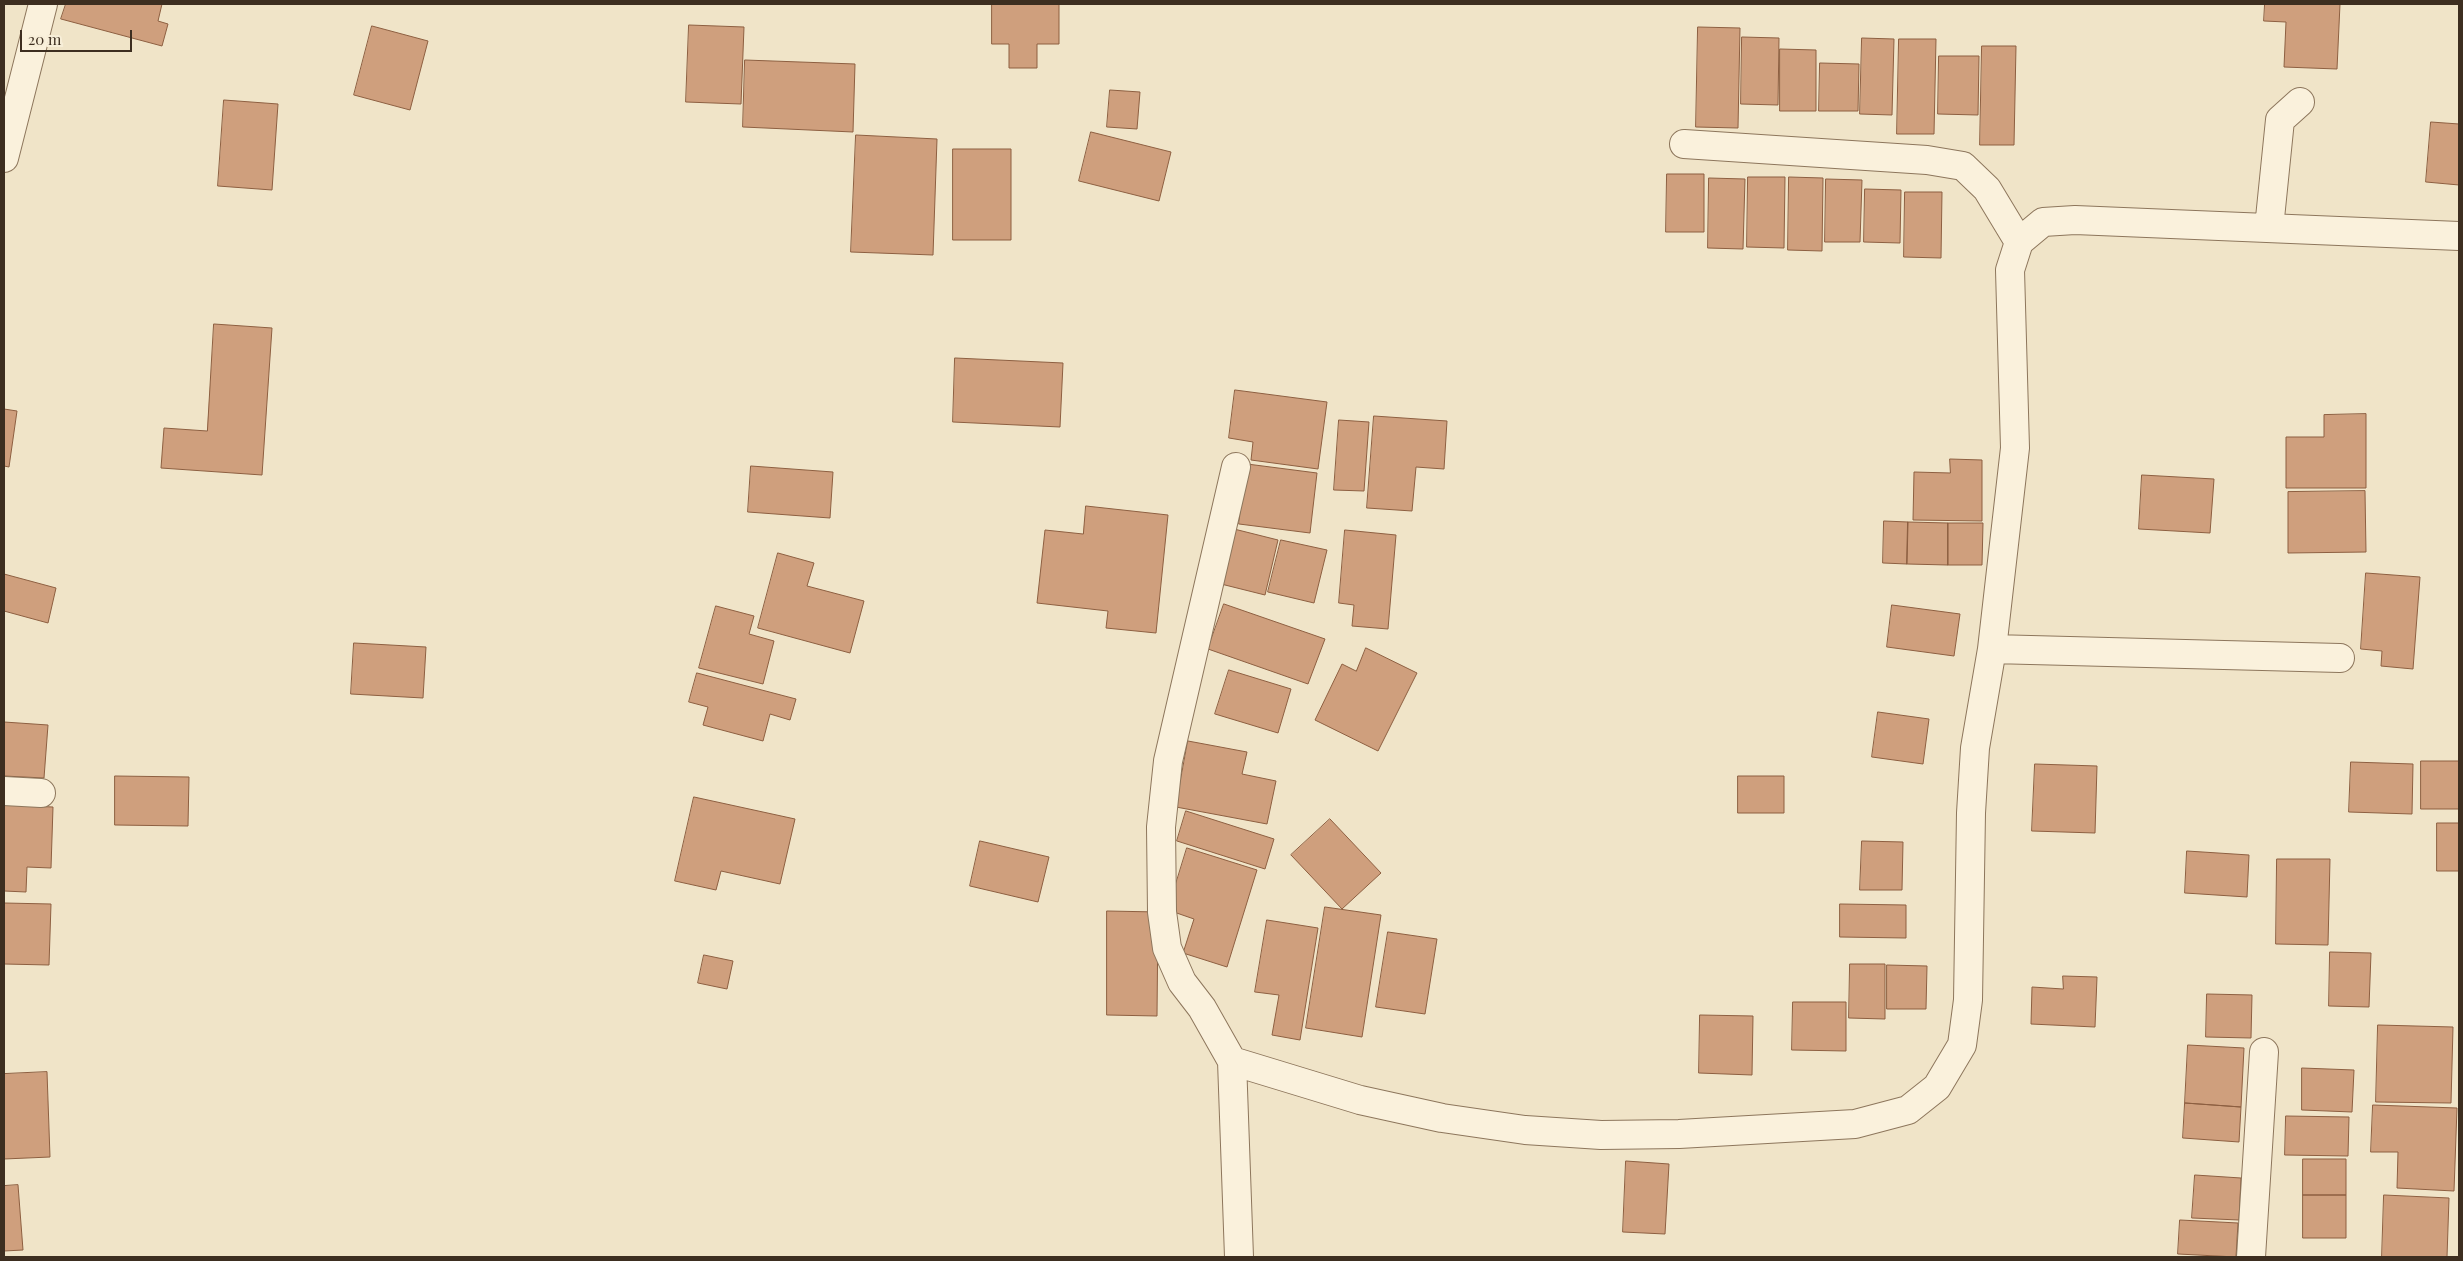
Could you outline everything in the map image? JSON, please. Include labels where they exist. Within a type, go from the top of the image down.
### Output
[{"type":"street","points":[[4,158],[44,4]]},
{"type":"street","points":[[2269,228],[2280,120],[2300,102]]},
{"type":"street","points":[[1684,144],[1927,160],[1963,166],[1987,189],[2019,242]]},
{"type":"street","points":[[1232,1061],[1360,1100],[1442,1118],[1525,1130],[1601,1135],[1688,1134],[1855,1124],[1908,1110],[1937,1087],[1962,1045],[1968,1000],[1971,813],[1975,748],[1992,650],[2015,448],[2010,270],[2019,242],[2043,222],[2075,220],[2459,236]]},
{"type":"street","points":[[1236,467],[1168,761],[1161,827],[1162,912],[1167,948],[1182,982],[1202,1008],[1232,1061],[1239,1257]]},
{"type":"street","points":[[1992,650],[2340,658]]},
{"type":"street","points":[[4,792],[41,793]]},
{"type":"street","points":[[2251,1257],[2264,1052]]},
{"type":"building","points":[[66,4],[162,4],[158,21],[168,24],[162,46],[61,19]]},
{"type":"building","points":[[992,4],[1059,4],[1059,44],[1037,44],[1037,68],[1009,68],[1009,44],[992,44]]},
{"type":"building","points":[[2265,4],[2340,4],[2337,69],[2284,67],[2286,22],[2264,21]]},
{"type":"building","points":[[689,25],[744,27],[741,104],[686,102]]},
{"type":"building","points":[[372,26],[428,41],[410,110],[354,95]]},
{"type":"building","points":[[1698,27],[1740,28],[1738,128],[1696,127]]},
{"type":"building","points":[[1742,37],[1779,38],[1778,105],[1741,104]]},
{"type":"building","points":[[1862,38],[1894,39],[1892,115],[1860,114]]},
{"type":"building","points":[[1899,39],[1936,39],[1934,134],[1897,134]]},
{"type":"building","points":[[1982,46],[2016,46],[2014,145],[1980,145]]},
{"type":"building","points":[[1780,49],[1816,50],[1816,111],[1780,111]]},
{"type":"building","points":[[1939,56],[1979,56],[1978,115],[1938,114]]},
{"type":"building","points":[[745,60],[855,64],[853,132],[743,127]]},
{"type":"building","points":[[1820,63],[1859,64],[1858,111],[1819,111]]},
{"type":"building","points":[[1110,90],[1140,92],[1137,129],[1107,127]]},
{"type":"building","points":[[224,100],[278,104],[272,190],[218,186]]},
{"type":"building","points":[[2431,122],[2459,124],[2459,185],[2426,182]]},
{"type":"building","points":[[1091,132],[1171,152],[1159,201],[1079,181]]},
{"type":"building","points":[[856,135],[937,139],[933,255],[851,252]]},
{"type":"building","points":[[953,149],[1011,149],[1011,240],[953,240]]},
{"type":"building","points":[[1667,174],[1704,174],[1704,232],[1666,232]]},
{"type":"building","points":[[1748,177],[1785,177],[1784,248],[1747,247]]},
{"type":"building","points":[[1789,177],[1823,178],[1822,251],[1788,250]]},
{"type":"building","points":[[1709,178],[1745,179],[1743,249],[1708,248]]},
{"type":"building","points":[[1826,179],[1862,180],[1860,242],[1825,242]]},
{"type":"building","points":[[1865,189],[1901,190],[1900,243],[1864,242]]},
{"type":"building","points":[[1905,192],[1942,192],[1941,258],[1904,257]]},
{"type":"building","points":[[214,324],[272,328],[262,475],[161,468],[164,428],[207,431]]},
{"type":"building","points":[[955,358],[1063,363],[1060,427],[953,422]]},
{"type":"building","points":[[1235,390],[1327,402],[1318,469],[1251,460],[1253,442],[1229,438]]},
{"type":"building","points":[[4,409],[17,411],[9,467],[4,466]]},
{"type":"building","points":[[2366,414],[2366,488],[2286,488],[2286,437],[2324,437],[2324,415]]},
{"type":"building","points":[[1374,416],[1447,421],[1444,469],[1416,467],[1412,511],[1367,508]]},
{"type":"building","points":[[1339,420],[1369,422],[1364,491],[1334,490]]},
{"type":"building","points":[[1950,459],[1982,460],[1982,521],[1913,520],[1914,472],[1950,473]]},
{"type":"building","points":[[1247,464],[1317,473],[1310,533],[1239,524]]},
{"type":"building","points":[[751,466],[833,472],[830,518],[748,512]]},
{"type":"building","points":[[2142,475],[2214,479],[2210,533],[2139,529]]},
{"type":"building","points":[[2365,491],[2366,552],[2288,553],[2288,492]]},
{"type":"building","points":[[1086,506],[1168,515],[1156,633],[1106,628],[1108,611],[1037,603],[1045,530],[1083,534]]},
{"type":"building","points":[[1884,521],[1908,522],[1907,564],[1883,563]]},
{"type":"building","points":[[1908,522],[1948,523],[1948,565],[1907,564]]},
{"type":"building","points":[[1948,523],[1983,523],[1982,565],[1948,565]]},
{"type":"building","points":[[1230,528],[1278,540],[1265,595],[1217,583]]},
{"type":"building","points":[[1345,530],[1396,535],[1388,629],[1352,626],[1354,605],[1339,603]]},
{"type":"building","points":[[1281,540],[1327,550],[1314,603],[1268,592]]},
{"type":"building","points":[[778,553],[814,563],[807,586],[864,601],[850,653],[758,628]]},
{"type":"building","points":[[2366,573],[2420,577],[2413,669],[2381,666],[2382,651],[2361,649]]},
{"type":"building","points":[[4,574],[56,588],[48,623],[4,611]]},
{"type":"building","points":[[1224,604],[1325,639],[1308,684],[1208,649]]},
{"type":"building","points":[[1892,605],[1960,614],[1954,656],[1887,647]]},
{"type":"building","points":[[716,606],[754,616],[749,634],[774,641],[763,684],[699,668]]},
{"type":"building","points":[[354,643],[426,647],[423,698],[351,694]]},
{"type":"building","points":[[1366,648],[1417,673],[1378,751],[1315,720],[1342,664],[1356,671]]},
{"type":"building","points":[[1229,670],[1291,689],[1278,733],[1215,714]]},
{"type":"building","points":[[697,673],[796,699],[790,720],[770,714],[763,741],[703,725],[708,707],[689,702]]},
{"type":"building","points":[[1878,712],[1929,719],[1923,764],[1872,757]]},
{"type":"building","points":[[4,722],[48,725],[44,778],[4,776]]},
{"type":"building","points":[[1188,741],[1247,752],[1242,774],[1276,781],[1267,824],[1176,807]]},
{"type":"building","points":[[2421,761],[2459,761],[2459,809],[2421,809]]},
{"type":"building","points":[[2351,762],[2413,764],[2412,814],[2349,812]]},
{"type":"building","points":[[2035,764],[2097,766],[2095,833],[2032,831]]},
{"type":"building","points":[[115,776],[189,777],[188,826],[115,825]]},
{"type":"building","points":[[1738,776],[1784,776],[1784,813],[1738,813]]},
{"type":"building","points":[[694,797],[795,819],[780,884],[721,871],[716,890],[675,881]]},
{"type":"building","points":[[4,805],[53,807],[51,868],[27,867],[26,892],[4,891]]},
{"type":"building","points":[[1186,811],[1274,839],[1265,869],[1177,841]]},
{"type":"building","points":[[1330,819],[1381,873],[1342,909],[1291,855]]},
{"type":"building","points":[[2437,823],[2459,823],[2459,871],[2437,871]]},
{"type":"building","points":[[980,841],[1049,857],[1038,902],[970,886]]},
{"type":"building","points":[[1862,841],[1903,842],[1902,890],[1860,890]]},
{"type":"building","points":[[1187,848],[1257,870],[1227,967],[1183,953],[1194,919],[1168,910]]},
{"type":"building","points":[[2187,851],[2249,855],[2247,897],[2185,893]]},
{"type":"building","points":[[2277,859],[2330,859],[2328,945],[2276,944]]},
{"type":"building","points":[[4,903],[51,904],[49,965],[4,964]]},
{"type":"building","points":[[1840,904],[1906,905],[1906,938],[1840,937]]},
{"type":"building","points":[[1325,907],[1381,915],[1362,1037],[1306,1028]]},
{"type":"building","points":[[1107,911],[1158,912],[1157,1016],[1107,1015]]},
{"type":"building","points":[[1267,920],[1318,928],[1300,1040],[1272,1035],[1279,995],[1255,992]]},
{"type":"building","points":[[1388,932],[1437,939],[1425,1014],[1376,1007]]},
{"type":"building","points":[[2330,952],[2371,953],[2369,1007],[2329,1006]]},
{"type":"building","points":[[704,955],[733,961],[727,989],[698,983]]},
{"type":"building","points":[[1850,964],[1885,964],[1885,1019],[1849,1018]]},
{"type":"building","points":[[1887,965],[1927,966],[1926,1009],[1887,1009]]},
{"type":"building","points":[[2063,976],[2097,977],[2095,1027],[2031,1024],[2032,987],[2063,989]]},
{"type":"building","points":[[2207,994],[2252,995],[2251,1038],[2206,1037]]},
{"type":"building","points":[[1793,1002],[1846,1002],[1846,1051],[1792,1050]]},
{"type":"building","points":[[1700,1015],[1753,1016],[1752,1075],[1699,1073]]},
{"type":"building","points":[[2378,1025],[2453,1027],[2451,1103],[2376,1102]]},
{"type":"building","points":[[2188,1045],[2244,1048],[2241,1107],[2185,1103]]},
{"type":"building","points":[[2302,1068],[2354,1070],[2352,1112],[2302,1110]]},
{"type":"building","points":[[47,1072],[50,1157],[4,1159],[4,1074]]},
{"type":"building","points":[[2185,1103],[2241,1107],[2239,1142],[2183,1138]]},
{"type":"building","points":[[2373,1105],[2457,1108],[2454,1191],[2397,1188],[2398,1152],[2371,1152]]},
{"type":"building","points":[[2286,1116],[2349,1117],[2348,1156],[2285,1155]]},
{"type":"building","points":[[2303,1159],[2346,1159],[2346,1195],[2303,1195]]},
{"type":"building","points":[[1626,1161],[1669,1164],[1665,1234],[1623,1232]]},
{"type":"building","points":[[2195,1175],[2241,1178],[2239,1220],[2192,1218]]},
{"type":"building","points":[[18,1185],[23,1250],[4,1251],[4,1186]]},
{"type":"building","points":[[2303,1195],[2346,1195],[2346,1238],[2303,1238]]},
{"type":"building","points":[[2384,1195],[2449,1198],[2447,1257],[2382,1257]]},
{"type":"building","points":[[2180,1220],[2238,1223],[2236,1257],[2178,1254]]}]
